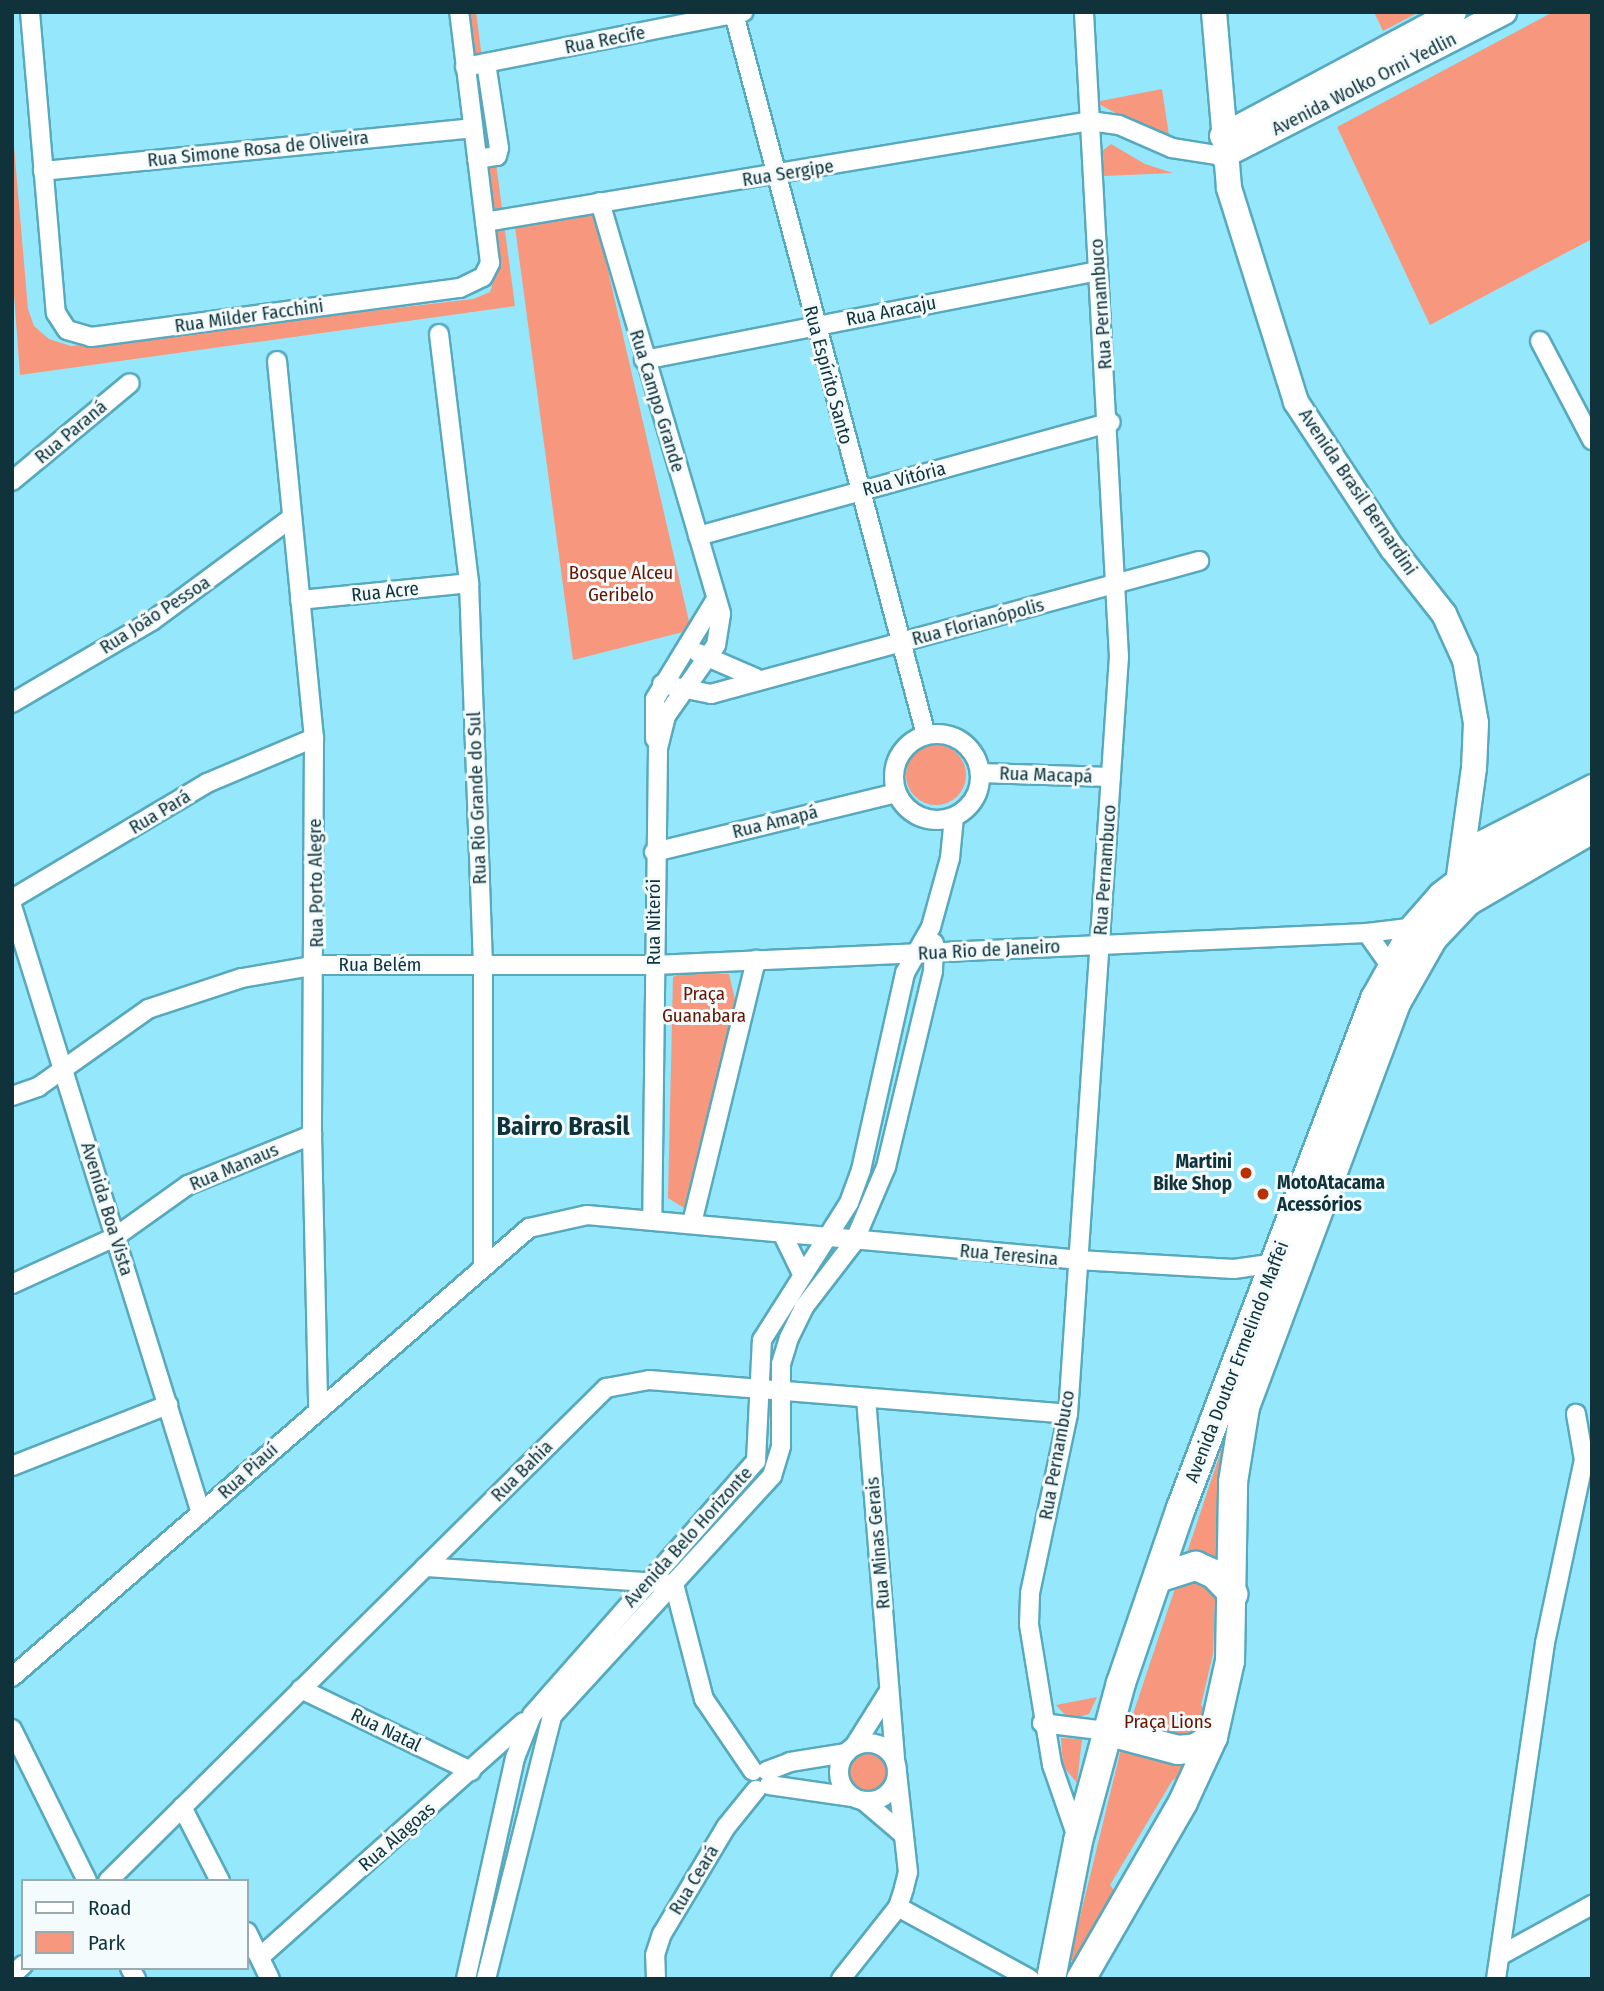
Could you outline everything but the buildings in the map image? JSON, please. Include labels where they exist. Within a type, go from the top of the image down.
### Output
[{"type":"main road","name":"Avenida Doutor Ermelindo Maffei","points":[[1054,1966],[1078,1841],[1121,1683],[1261,1299],[1391,967],[1415,927],[1458,883],[1592,807]]},
{"type":"main road","name":"Avenida Doutor Ermelindo Maffei","points":[[1081,1979],[1183,1802],[1213,1737],[1227,1694],[1234,1594],[1234,1482],[1250,1389],[1408,977],[1433,938],[1468,901],[1592,829]]},
{"type":"main road","points":[[1158,1578],[1196,1566],[1214,1574],[1234,1594]]},
{"type":"main road","points":[[1121,1683],[1135,1724],[1149,1741]]},
{"type":"main road","points":[[1106,1731],[1186,1750],[1213,1737]]},
{"type":"street","name":"Rua Milder Facchini","points":[[30,12],[56,313],[67,330],[91,337],[460,288],[483,277],[490,263],[458,12]]},
{"type":"street","name":"Rua Pernambuco","points":[[1078,1841],[1042,1723],[1030,1593],[1068,1414],[1119,657],[1111,422],[1097,271],[1084,12]]},
{"type":"street","name":"Avenida Brasil Bernardini","points":[[1214,12],[1215,148],[1296,402],[1392,548],[1456,632],[1476,723],[1458,883]]},
{"type":"street","name":"Avenida Wolko Orni Yedlin","points":[[1215,148],[1454,12]]},
{"type":"street","name":"Avenida Wolko Orni Yedlin","points":[[1215,148],[1504,12]]},
{"type":"street","name":"Rua Recife","points":[[466,67],[739,13]]},
{"type":"street","name":"Rua Espírito Santo","points":[[739,13],[775,175],[858,492],[926,734]]},
{"type":"street","points":[[477,159],[497,156],[499,148],[486,63]]},
{"type":"street","points":[[1090,121],[1119,125],[1172,148],[1215,148]]},
{"type":"street","name":"Rua Sergipe","points":[[485,222],[1090,121]]},
{"type":"street","name":"Rua Simone Rosa de Oliveira","points":[[43,171],[473,128]]},
{"type":"street","name":"Rua Campo Grande","points":[[600,202],[716,599],[721,630],[737,671]]},
{"type":"street","name":"Rua Aracaju","points":[[644,360],[1097,271]]},
{"type":"street","name":"Rua Rio Grande do Sul","points":[[439,334],[469,583],[483,966],[483,1265]]},
{"type":"street","points":[[1541,341],[1592,440]]},
{"type":"street","name":"Rua Porto Alegre","points":[[277,361],[314,738],[317,965],[312,1135],[318,1408]]},
{"type":"street","name":"Rua Paraná","points":[[12,481],[130,383]]},
{"type":"street","name":"Rua Vitória","points":[[698,536],[1111,422]]},
{"type":"street","name":"Rua João Pessoa","points":[[12,703],[152,621],[291,518]]},
{"type":"street","name":"Rua Florianópolis","points":[[662,684],[711,694],[756,678],[900,643],[1199,561]]},
{"type":"street","name":"Rua Acre","points":[[300,600],[469,583]]},
{"type":"street","points":[[716,599],[687,648],[756,678]]},
{"type":"street","points":[[708,658],[721,630]]},
{"type":"street","name":"Rua Niterói","points":[[658,749],[652,716],[662,684],[687,648]]},
{"type":"street","name":"Rua Niterói","points":[[652,1221],[654,852],[658,749],[666,716],[708,658]]},
{"type":"street","points":[[926,734],[962,741],[980,773],[976,795],[954,817],[920,817],[896,793],[894,773],[900,754],[926,734]]},
{"type":"street","name":"Rua Pará","points":[[12,899],[207,783],[314,738]]},
{"type":"street","name":"Rua Macapá","points":[[980,773],[1111,777]]},
{"type":"street","points":[[1462,850],[1592,784]]},
{"type":"street","name":"Rua Amapá","points":[[654,852],[896,793]]},
{"type":"street","name":"Avenida Belo Horizonte","points":[[466,1979],[515,1758],[532,1715],[756,1461],[762,1340],[800,1272],[826,1240],[862,1170],[905,974],[914,953],[931,927],[950,858],[954,817]]},
{"type":"street","name":"Avenida Boa Vista","points":[[12,906],[201,1513]]},
{"type":"street","name":"Avenida Belo Horizonte","points":[[486,1979],[544,1732],[562,1702],[772,1476],[781,1446],[781,1364],[804,1307],[854,1242],[886,1167],[935,953],[931,927]]},
{"type":"street","name":"Rua Rio de Janeiro","points":[[654,965],[1367,933],[1415,927]]},
{"type":"street","points":[[1367,933],[1391,967]]},
{"type":"street","points":[[692,1223],[756,960]]},
{"type":"street","name":"Rua Belém","points":[[12,1096],[38,1087],[148,1009],[242,978],[317,965],[654,965]]},
{"type":"street","name":"Rua Manaus","points":[[12,1284],[116,1237],[188,1185],[312,1135]]},
{"type":"street","name":"Rua Teresina","points":[[483,1265],[529,1228],[587,1215],[692,1223],[784,1237],[1078,1260],[1234,1269],[1275,1263]]},
{"type":"street","points":[[784,1237],[800,1272]]},
{"type":"street","name":"Rua Piauí","points":[[12,1677],[483,1265]]},
{"type":"street","points":[[1234,1269],[1261,1299]]},
{"type":"street","name":"Rua Bahia","points":[[110,1879],[606,1388],[649,1380],[1068,1414]]},
{"type":"street","name":"Rua Minas Gerais","points":[[866,1398],[896,1768],[908,1872],[898,1907]]},
{"type":"street","points":[[12,1466],[168,1405]]},
{"type":"street","points":[[1496,1979],[1545,1643],[1584,1460],[1576,1414]]},
{"type":"street","points":[[425,1567],[645,1586],[674,1584],[704,1699],[761,1779],[858,1799],[887,1794],[896,1768],[880,1745],[790,1762],[761,1779]]},
{"type":"street","points":[[890,1688],[850,1749],[839,1776],[858,1799],[904,1836]]},
{"type":"street","name":"Rua Natal","points":[[301,1689],[478,1765]]},
{"type":"street","name":"Rua Alagoas","points":[[260,1957],[532,1715]]},
{"type":"street","points":[[1042,1723],[1106,1731]]},
{"type":"street","points":[[12,1729],[86,1879]]},
{"type":"street","points":[[478,1765],[515,1758],[537,1763]]},
{"type":"street","name":"Rua Ceará","points":[[656,1979],[655,1955],[662,1934],[726,1827],[761,1779]]},
{"type":"street","points":[[181,1807],[219,1879]]},
{"type":"street","points":[[1501,1955],[1592,1905]]},
{"type":"street","points":[[841,1979],[898,1907],[1027,1976],[1054,1966]]},
{"type":"street","points":[[248,1934],[270,1979]]},
{"type":"green space","points":[[468,12],[476,12],[515,306],[20,375],[12,267],[12,123],[28,309],[34,326],[49,339],[71,346],[473,299],[490,292],[500,261]]},
{"type":"green space","points":[[1374,12],[1419,12],[1383,31]]},
{"type":"green space","points":[[1553,12],[1592,12],[1592,239],[1430,325],[1337,127]]},
{"type":"green space","points":[[1162,89],[1170,142],[1095,102]]},
{"type":"green space","points":[[1111,144],[1145,164],[1173,173],[1104,176],[1102,151]]},
{"type":"green space","name":"Bosque Alceu Geribelo","points":[[595,214],[691,630],[573,660],[515,227]]},
{"type":"green space","points":[[936,745],[953,750],[961,758],[966,775],[961,792],[953,800],[936,805],[919,800],[911,792],[906,775],[911,758],[919,750]]},
{"type":"green space","name":"Praça Guanabara","points":[[682,973],[729,974],[736,1004],[684,1208],[668,1198],[673,977]]},
{"type":"green space","name":"Praça Lions","points":[[1231,1421],[1224,1603],[1215,1600],[1213,1654],[1201,1705],[1210,1717],[1188,1768],[1172,1781],[1110,1885],[1119,1897],[1075,1965],[1070,1958],[1120,1753]]},
{"type":"green space","points":[[1097,1697],[1089,1714],[1079,1717],[1067,1717],[1056,1705]]},
{"type":"green space","points":[[1061,1738],[1082,1739],[1077,1783],[1063,1766]]},
{"type":"green space","points":[[868,1751],[883,1757],[889,1772],[883,1787],[868,1793],[853,1787],[847,1772],[853,1757]]},
{"type":"place","name":"Martini Bike Shop","points":[[1246,1173]]},
{"type":"place","name":"MotoAtacama Acessórios","points":[[1263,1194]]},
{"type":"district","name":"Bairro Brasil","points":[[563,1127]]}]
